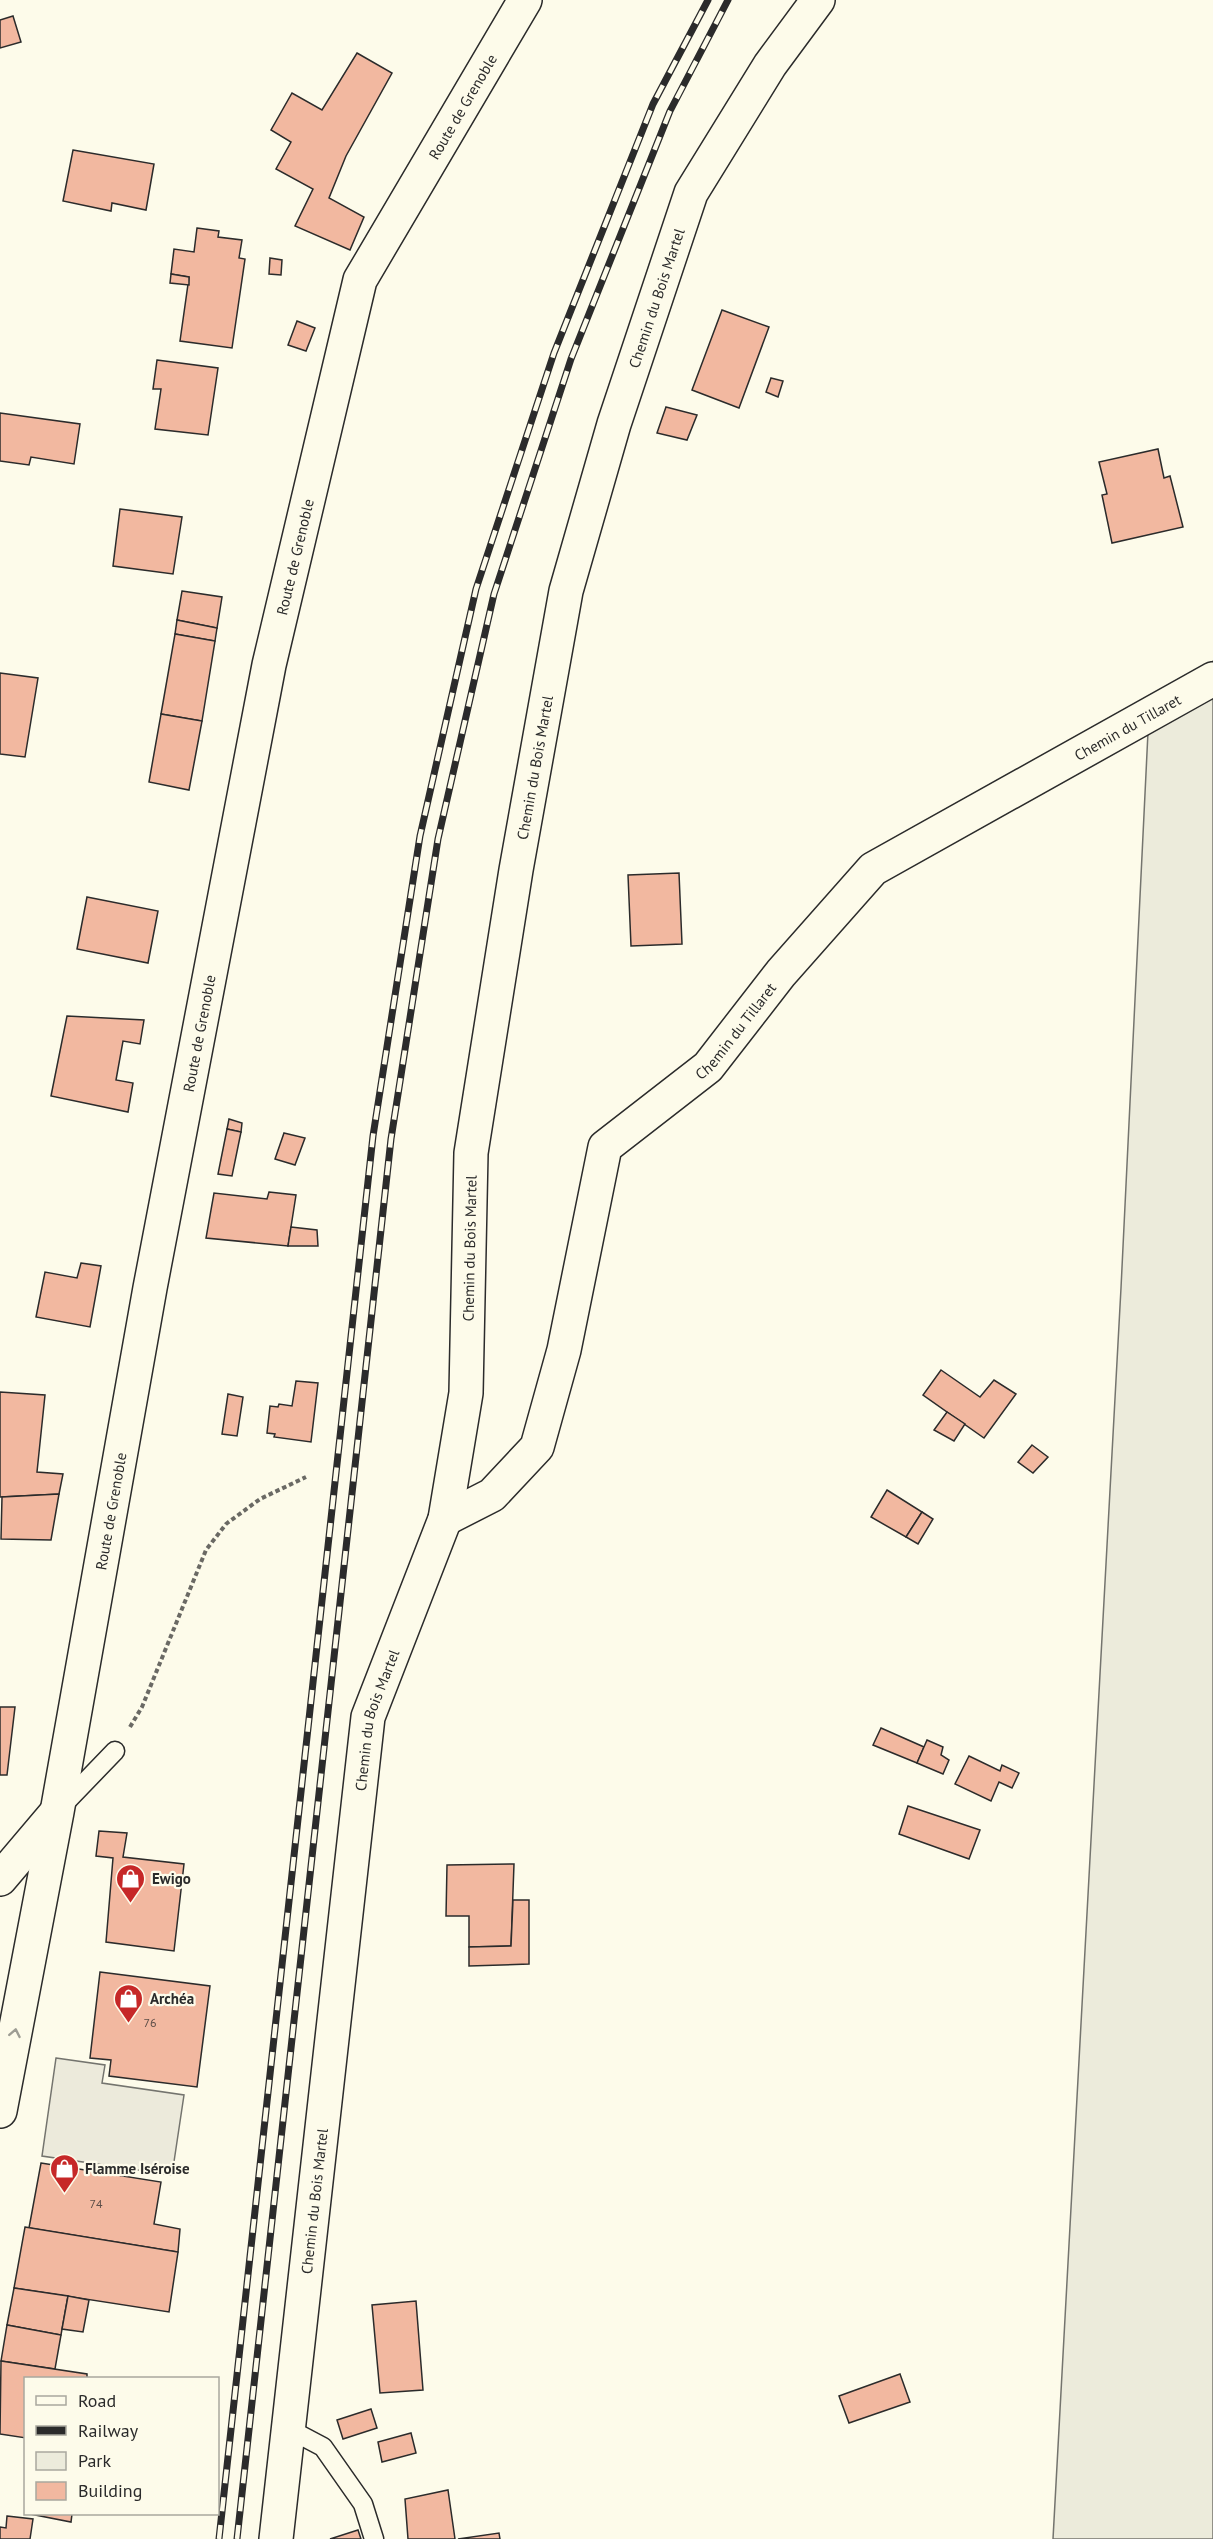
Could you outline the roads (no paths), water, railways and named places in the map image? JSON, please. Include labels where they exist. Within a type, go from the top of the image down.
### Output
[{"type":"street","name":"Route de Grenoble","points":[[0,2111],[57,1812],[152,1276],[269,665],[360,280],[525,0]]},
{"type":"street","name":"Chemin du Bois Martel","points":[[276,2539],[368,1717],[445,1519],[466,1393],[471,1153],[516,870],[566,591],[614,424],[691,194],[770,64],[818,0]]},
{"type":"street","name":"Chemin du Tillaret","points":[[445,1519],[492,1495],[537,1448],[564,1350],[605,1147],[708,1067],[781,973],[873,869],[1213,679]]},
{"type":"street","points":[[0,1879],[57,1812]]},
{"type":"lane","points":[[57,1812],[115,1751]]},
{"type":"lane","points":[[287,2428],[323,2447],[363,2504],[374,2539]]},
{"type":"railway","points":[[219,2539],[373,1136],[420,836],[476,589],[554,353],[653,104],[708,0]]},
{"type":"railway","points":[[237,2539],[391,1139],[438,839],[494,594],[571,359],[670,111],[728,0]]},
{"type":"place","name":"Ewigo","points":[[131,1904]]},
{"type":"place","name":"Archéa","points":[[129,2024]]},
{"type":"place","name":"Flamme Iséroise","points":[[64,2194]]}]
